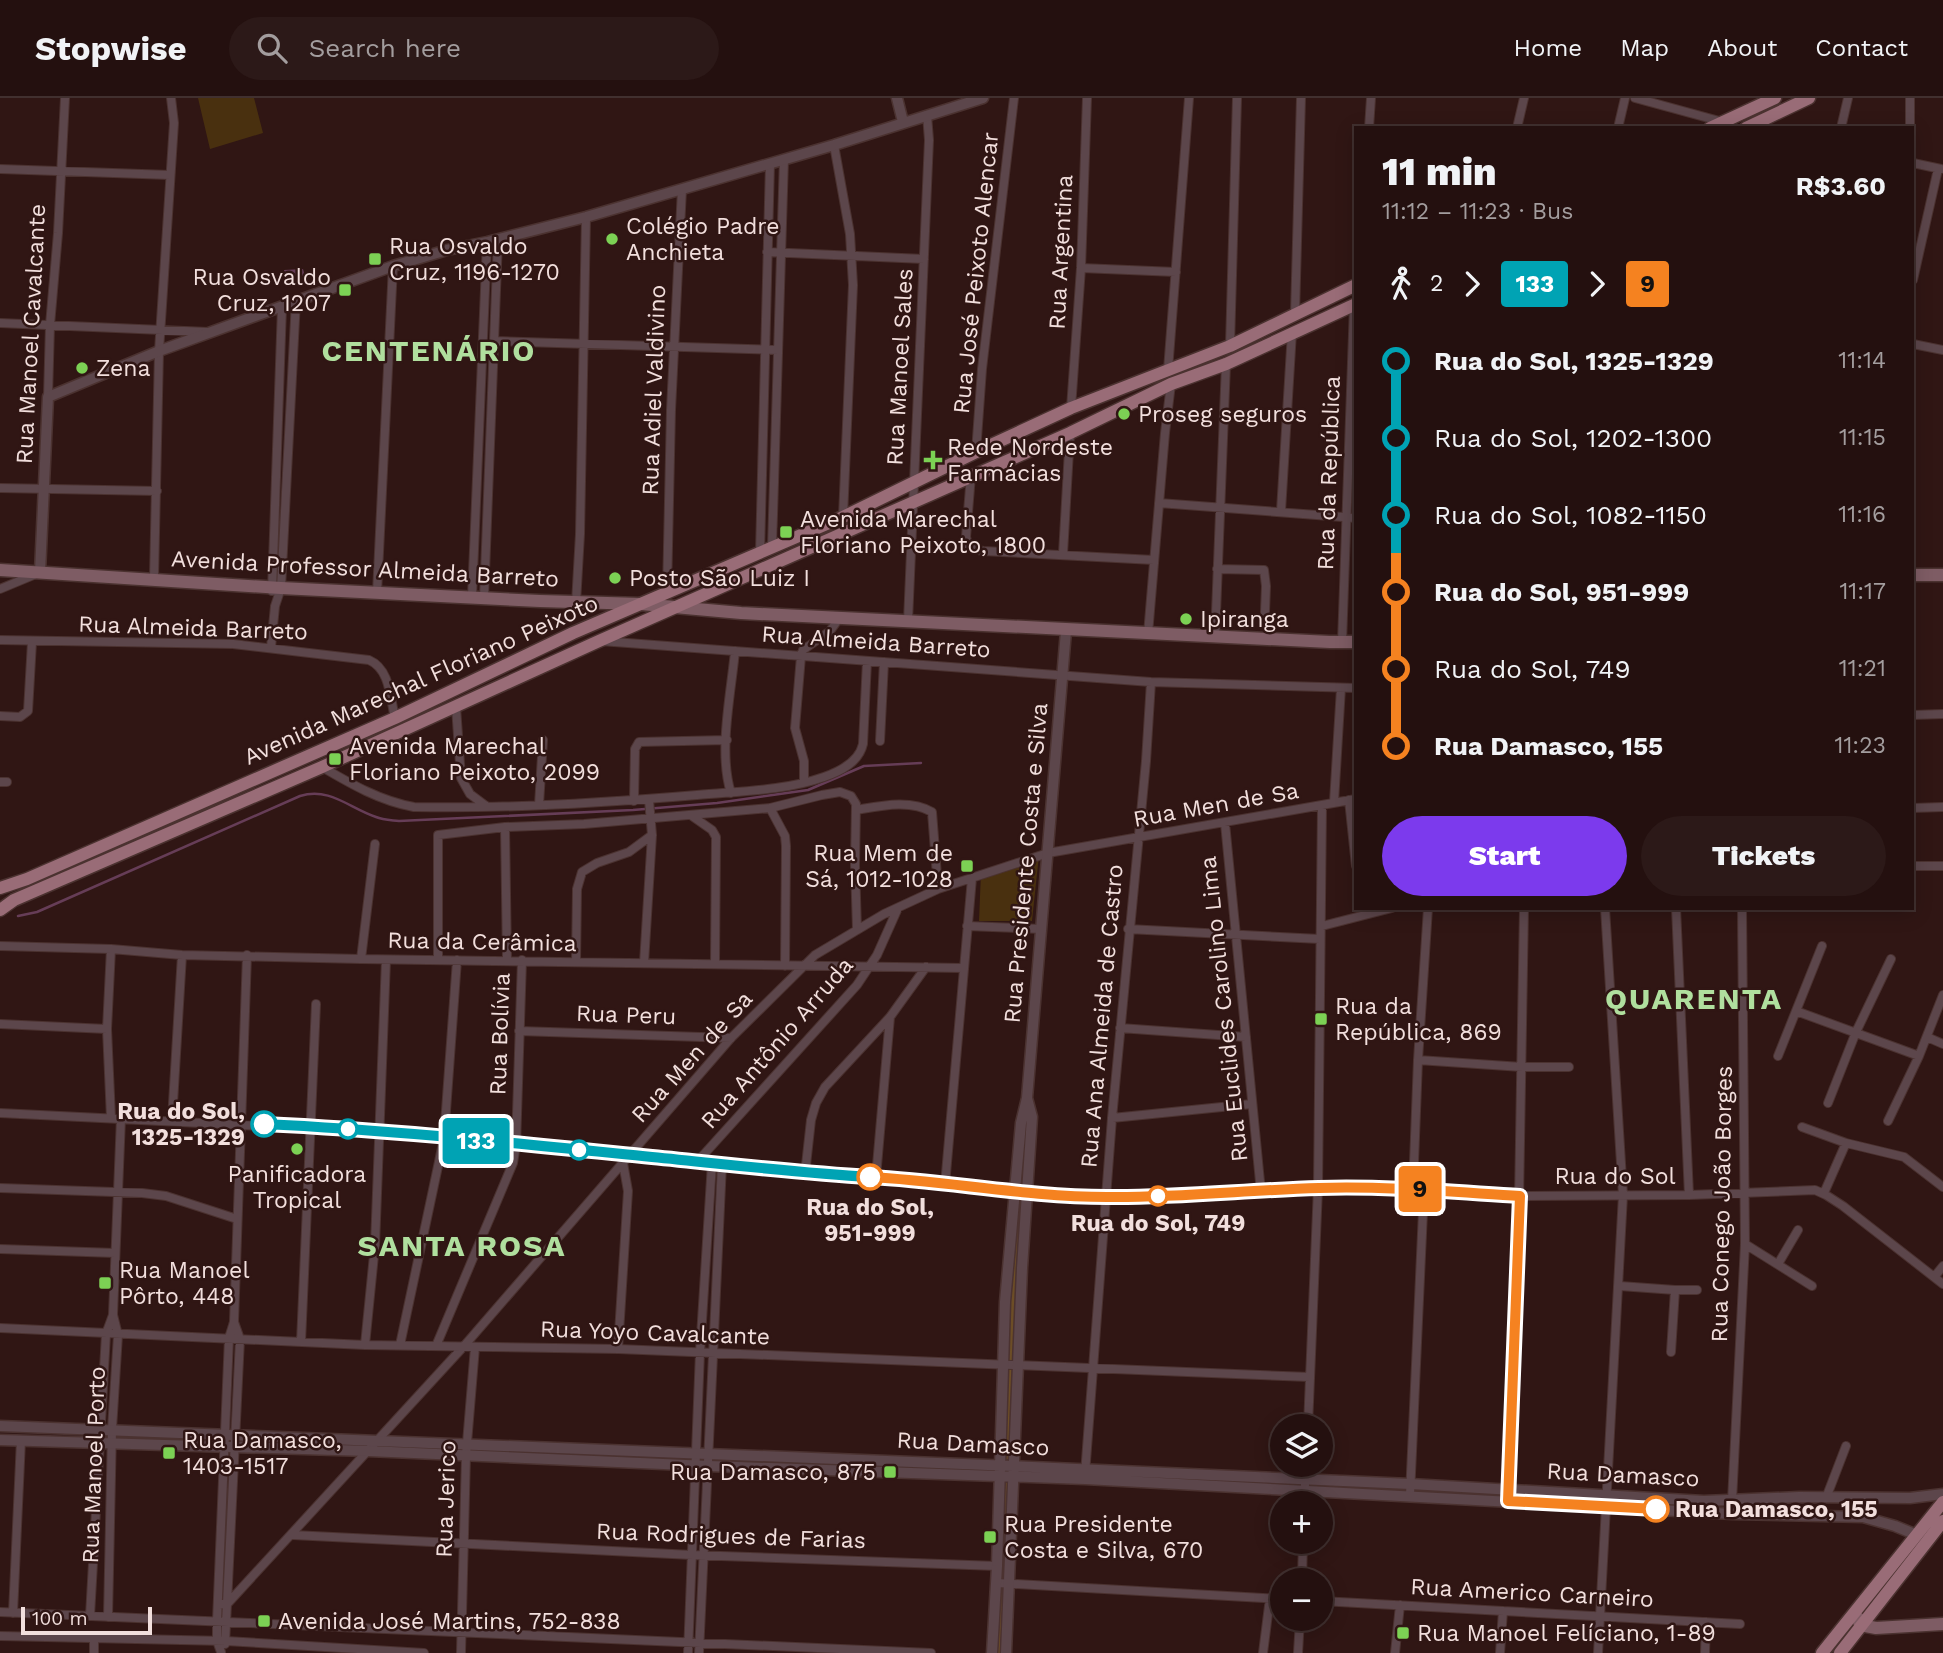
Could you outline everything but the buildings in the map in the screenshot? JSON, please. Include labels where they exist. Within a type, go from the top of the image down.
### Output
[{"type":"main road","points":[[1714,126],[1775,98]]},
{"type":"main road","points":[[1750,126],[1809,98]]},
{"type":"main road","name":"Avenida Marechal Floriano Peixoto","points":[[0,910],[14,900],[322,767],[599,641],[1070,433],[1170,377],[1354,286]]},
{"type":"main road","name":"Avenida Marechal Floriano Peixoto","points":[[0,888],[27,879],[395,718],[667,592],[843,517],[1072,408],[1170,377],[1226,364],[1354,305]]},
{"type":"main road","name":"Avenida Professor Almeida Barreto","points":[[0,570],[377,593],[641,604],[1066,631],[1354,642]]},
{"type":"main road","points":[[1914,575],[1943,575]]},
{"type":"main road","points":[[1822,1653],[1943,1502]]},
{"type":"main road","points":[[1840,1653],[1943,1521]]},
{"type":"main road","points":[[1858,1609],[1860,1625]]},
{"type":"main road","points":[[1860,1625],[1876,1628],[1943,1624]]},
{"type":"street","name":"Rua Manoel Cavalcante","points":[[40,572],[50,325],[65,98]]},
{"type":"street","points":[[153,578],[159,351],[174,123],[172,98]]},
{"type":"street","points":[[897,98],[903,122]]},
{"type":"street","points":[[48,397],[159,351],[393,266],[447,250],[586,217],[834,145],[983,98]]},
{"type":"street","name":"Rua José Peixoto Alencar","points":[[976,452],[982,369],[1014,98]]},
{"type":"street","name":"Rua Argentina","points":[[1072,408],[1081,268],[1087,98]]},
{"type":"street","points":[[1148,634],[1170,377],[1189,98]]},
{"type":"street","points":[[1230,346],[1237,98]]},
{"type":"street","points":[[1295,314],[1301,98]]},
{"type":"street","points":[[1369,126],[1371,98]]},
{"type":"street","points":[[1517,126],[1524,98]]},
{"type":"street","points":[[1618,126],[1625,98]]},
{"type":"street","points":[[1635,98],[1723,122]]},
{"type":"street","points":[[1842,126],[1848,98]]},
{"type":"street","points":[[1910,98],[1910,126]]},
{"type":"street","name":"Rua Manoel Sales","points":[[908,621],[928,115]]},
{"type":"street","points":[[834,145],[852,256],[853,297],[843,517]]},
{"type":"street","points":[[766,550],[778,350],[784,159]]},
{"type":"street","points":[[766,550],[764,350],[770,163]]},
{"type":"street","points":[[1914,163],[1941,169],[1914,276]]},
{"type":"street","points":[[0,169],[170,175]]},
{"type":"street","name":"Rua Adiel Valdivino","points":[[667,592],[674,347],[682,189]]},
{"type":"street","points":[[576,603],[580,534],[586,217]]},
{"type":"street","points":[[478,597],[495,341],[492,240]]},
{"type":"street","points":[[478,597],[492,240]]},
{"type":"street","points":[[767,252],[924,259]]},
{"type":"street","points":[[377,593],[393,266]]},
{"type":"street","points":[[1081,268],[1176,272]]},
{"type":"street","points":[[271,647],[296,300]]},
{"type":"street","points":[[276,587],[282,307]]},
{"type":"street","points":[[0,323],[214,332]]},
{"type":"street","name":"Rua da República","points":[[1342,643],[1354,326]]},
{"type":"street","points":[[1281,511],[1293,332]]},
{"type":"street","points":[[495,341],[778,350]]},
{"type":"street","points":[[1914,344],[1943,350]]},
{"type":"street","points":[[1215,638],[1226,364]]},
{"type":"street","points":[[1063,554],[1070,433]]},
{"type":"street","points":[[971,475],[966,537],[969,548],[1154,560]]},
{"type":"street","points":[[0,488],[157,491]]},
{"type":"street","points":[[1159,503],[1354,518]]},
{"type":"street","points":[[1217,569],[1264,570],[1265,612]]},
{"type":"street","points":[[0,589],[40,572]]},
{"type":"street","points":[[804,782],[804,761],[795,728],[803,650],[830,631],[840,617]]},
{"type":"street","name":"Rua Presidente Costa e Silva","points":[[992,1653],[1006,1302],[1014,1191],[1021,1123],[1027,1098],[1066,631]]},
{"type":"street","name":"Rua Almeida Barreto","points":[[0,640],[233,644],[349,656],[376,663],[385,675],[395,718]]},
{"type":"street","name":"Rua Almeida Barreto","points":[[599,641],[1151,682],[1354,688]]},
{"type":"street","points":[[5,717],[20,717],[28,710],[32,642]]},
{"type":"street","points":[[731,793],[726,764],[735,651]]},
{"type":"street","points":[[438,960],[438,835],[649,809],[804,782],[840,770],[856,758],[863,744],[867,661]]},
{"type":"street","points":[[880,741],[884,662]]},
{"type":"street","name":"Rua Ana Almeida de Castro","points":[[1085,1475],[1105,1198],[1151,682]]},
{"type":"street","points":[[1334,802],[1341,688]]},
{"type":"street","points":[[456,707],[461,778],[470,794],[486,806]]},
{"type":"street","points":[[1914,715],[1943,713]]},
{"type":"street","points":[[540,805],[543,740]]},
{"type":"street","points":[[634,801],[637,744],[643,741],[727,740]]},
{"type":"street","points":[[322,767],[346,782],[393,804],[414,807],[634,801],[649,809],[692,816],[770,808],[832,793],[846,794],[855,800],[856,810],[857,930]]},
{"type":"street","points":[[1353,799],[1354,821]]},
{"type":"street","name":"Rua Men de Sa","points":[[223,1604],[293,1535],[464,1346],[731,1038],[816,955],[857,930],[938,889],[1048,853],[1353,799]]},
{"type":"street","points":[[856,810],[898,805],[932,812],[938,889]]},
{"type":"street","points":[[1308,1414],[1318,1188],[1322,805]]},
{"type":"street","points":[[1914,808],[1943,807]]},
{"type":"street","points":[[770,808],[785,836],[786,846],[785,966]]},
{"type":"street","points":[[643,963],[652,835],[649,809]]},
{"type":"street","points":[[692,816],[712,830],[716,837],[715,964]]},
{"type":"street","name":"Rua Euclides Carolino Lima","points":[[1225,823],[1261,1192]]},
{"type":"street","points":[[505,827],[507,960]]},
{"type":"street","points":[[576,962],[577,889],[582,872],[597,863],[629,852],[652,835]]},
{"type":"street","points":[[361,959],[375,844]]},
{"type":"street","points":[[1914,866],[1943,866]]},
{"type":"street","points":[[945,1185],[972,878]]},
{"type":"street","name":"Rua Antônio Arruda","points":[[697,1161],[870,967],[898,908]]},
{"type":"street","points":[[1413,1188],[1418,1060],[1429,910]]},
{"type":"street","points":[[1509,1495],[1520,1196],[1524,910]]},
{"type":"street","points":[[1598,1653],[1623,1195],[1605,910]]},
{"type":"street","points":[[1676,910],[1689,1195]]},
{"type":"street","name":"Rua Conego João Borges","points":[[1732,1501],[1745,1244],[1742,910]]},
{"type":"street","points":[[1322,926],[1361,912]]},
{"type":"street","points":[[967,926],[1042,929]]},
{"type":"street","points":[[1128,929],[1320,939]]},
{"type":"street","name":"Rua da Cerâmica","points":[[0,946],[111,949],[182,955],[386,960],[963,968]]},
{"type":"street","points":[[1778,1056],[1822,946]]},
{"type":"street","points":[[111,949],[107,1029],[111,1118]]},
{"type":"street","points":[[172,1120],[182,955]]},
{"type":"street","points":[[221,1653],[230,1447],[229,1338],[234,1322],[247,956]]},
{"type":"street","points":[[1828,1103],[1856,1032],[1891,959]]},
{"type":"street","points":[[365,1345],[375,1245],[386,960]]},
{"type":"street","points":[[400,1345],[444,1138],[457,960]]},
{"type":"street","name":"Rua Bolívia","points":[[436,1346],[508,1177],[516,1145],[522,960]]},
{"type":"street","points":[[805,1174],[811,1120],[825,1087],[890,1017],[926,968]]},
{"type":"street","points":[[1888,1121],[1919,1056],[1943,995]]},
{"type":"street","points":[[300,1342],[316,1004]]},
{"type":"street","points":[[1796,1011],[1919,1056]]},
{"type":"street","points":[[876,1177],[890,1017]]},
{"type":"street","points":[[0,1024],[107,1029]]},
{"type":"street","points":[[1120,1028],[1246,1037]]},
{"type":"street","name":"Rua Peru","points":[[519,1031],[731,1038]]},
{"type":"street","points":[[1927,1037],[1943,1044]]},
{"type":"street","points":[[1418,1060],[1522,1067],[1569,1067]]},
{"type":"street","name":"Rua Presidente Costa e Silva","points":[[1006,1653],[1032,1112],[1027,1098]]},
{"type":"street","points":[[1112,1118],[1252,1104]]},
{"type":"street","name":"Rua do Sol","points":[[0,1113],[379,1132],[697,1161],[805,1174],[876,1177],[1105,1198],[1318,1188],[1413,1188],[1520,1196],[1689,1195],[1808,1190],[1824,1194]]},
{"type":"street","name":"Rua Manoel Porto","points":[[108,1617],[112,1429],[118,1335],[113,1315],[121,1118]]},
{"type":"street","points":[[1802,1127],[1846,1143],[1904,1157],[1943,1187]]},
{"type":"street","points":[[1846,1143],[1824,1194],[1943,1284]]},
{"type":"street","points":[[618,1349],[628,1191],[623,1163]]},
{"type":"street","points":[[699,1653],[704,1554],[700,1352],[712,1163]]},
{"type":"street","points":[[703,1454],[713,1353],[722,1164]]},
{"type":"street","points":[[0,1188],[117,1191],[166,1196],[237,1219]]},
{"type":"street","points":[[1410,1490],[1424,1190]]},
{"type":"street","points":[[1778,1264],[1798,1230]]},
{"type":"street","points":[[1745,1244],[1812,1286]]},
{"type":"street","points":[[0,1249],[115,1253]]},
{"type":"street","points":[[1935,1276],[1943,1266]]},
{"type":"street","points":[[1619,1286],[1697,1290]]},
{"type":"street","points":[[1671,1352],[1675,1290]]},
{"type":"street","name":"Rua Manoel Porto","points":[[90,1616],[106,1334],[113,1315]]},
{"type":"street","points":[[230,1434],[240,1339],[234,1322]]},
{"type":"street","name":"Rua Yoyo Cavalcante","points":[[0,1328],[365,1345],[618,1349],[1310,1377]]},
{"type":"street","name":"Rua Jerico","points":[[461,1653],[466,1450],[475,1347]]},
{"type":"street","name":"Rua Damasco","points":[[0,1426],[377,1441],[466,1450],[703,1466],[1013,1471],[1509,1495],[1606,1494],[1732,1501],[1910,1498],[1943,1494]]},
{"type":"street","name":"Rua Damasco","points":[[0,1440],[368,1451],[703,1454],[1001,1471]]},
{"type":"street","points":[[13,1613],[21,1440]]},
{"type":"street","points":[[1826,1498],[1846,1446]]},
{"type":"street","points":[[688,1653],[692,1555],[703,1466]]},
{"type":"street","points":[[1305,1477],[1305,1491]]},
{"type":"street","name":"Rua Damasco","points":[[1509,1495],[1605,1506],[1863,1517],[1916,1535]]},
{"type":"street","name":"Rua Rodrigues de Farias","points":[[293,1535],[692,1555],[997,1566]]},
{"type":"street","points":[[996,1583],[1270,1598],[1263,1653]]},
{"type":"street","name":"Rua Americo Carneiro","points":[[1333,1602],[1740,1624]]},
{"type":"street","points":[[1395,1653],[1399,1605]]},
{"type":"street","points":[[1500,1653],[1503,1611]]},
{"type":"street","points":[[0,1612],[931,1653]]},
{"type":"street","points":[[1705,1653],[1706,1622]]},
{"type":"street","points":[[1298,1653],[1299,1631]]},
{"type":"street","points":[[0,1636],[222,1641],[424,1653]]},
{"type":"street","points":[[94,1638],[94,1653]]},
{"type":"shaded area","points":[[198,98],[254,98],[263,133],[210,149]]},
{"type":"shaded area","points":[[303,269],[306,280],[287,287],[284,270]]},
{"type":"shaded area","points":[[1039,855],[1032,921],[979,921],[981,872]]},
{"type":"shaded area","points":[[1027,1103],[1004,1653],[995,1653],[1009,1309]]},
{"type":"waterway","points":[[18,916],[37,912],[300,796],[311,794],[330,796],[379,818],[399,821],[633,810],[717,803],[808,790],[864,766],[921,763]]},
{"type":"bus line","name":"133","points":[[264,1124],[631,1155],[805,1174],[870,1177]]},
{"type":"bus line","name":"9","points":[[870,1177],[1105,1198],[1318,1188],[1413,1188],[1520,1196],[1508,1501],[1656,1509]]},
{"type":"place","name":"Colégio Padre Anchieta","points":[[612,239]]},
{"type":"place","name":"Rua Osvaldo Cruz, 1196-1270","points":[[375,259]]},
{"type":"place","name":"Rua Osvaldo Cruz, 1207","points":[[345,290]]},
{"type":"place","name":"Zena","points":[[82,368]]},
{"type":"place","name":"Proseg seguros","points":[[1124,414]]},
{"type":"place","name":"Rede Nordeste Farmácias","points":[[933,460]]},
{"type":"place","name":"Avenida Marechal Floriano Peixoto, 1800","points":[[786,532]]},
{"type":"place","name":"Posto São Luiz I","points":[[615,578]]},
{"type":"place","name":"Ipiranga","points":[[1186,619]]},
{"type":"place","name":"Avenida Marechal Floriano Peixoto, 2099","points":[[335,759]]},
{"type":"place","name":"Rua Mem de Sá, 1012-1028","points":[[967,866]]},
{"type":"place","name":"Rua da República, 869","points":[[1321,1019]]},
{"type":"place","name":"Rua do Sol, 1325-1329","points":[[264,1124]]},
{"type":"place","name":"Panificadora Tropical","points":[[297,1149]]},
{"type":"place","name":"Rua do Sol, 951-999","points":[[870,1177]]},
{"type":"place","name":"Rua do Sol, 749","points":[[1158,1196]]},
{"type":"place","name":"Rua Manoel Pôrto, 448","points":[[105,1283]]},
{"type":"place","name":"Rua Damasco, 1403-1517","points":[[169,1453]]},
{"type":"place","name":"Rua Damasco, 875","points":[[890,1472]]},
{"type":"place","name":"Rua Damasco, 155","points":[[1656,1509]]},
{"type":"place","name":"Rua Presidente Costa e Silva, 670","points":[[990,1537]]},
{"type":"place","name":"Avenida José Martins, 752-838","points":[[264,1621]]},
{"type":"place","name":"Rua Manoel Felíciano, 1-89","points":[[1403,1633]]},
{"type":"district","name":"CENTENÁRIO","points":[[429,350]]},
{"type":"district","name":"QUARENTA","points":[[1694,998]]},
{"type":"district","name":"SANTA ROSA","points":[[462,1245]]}]
